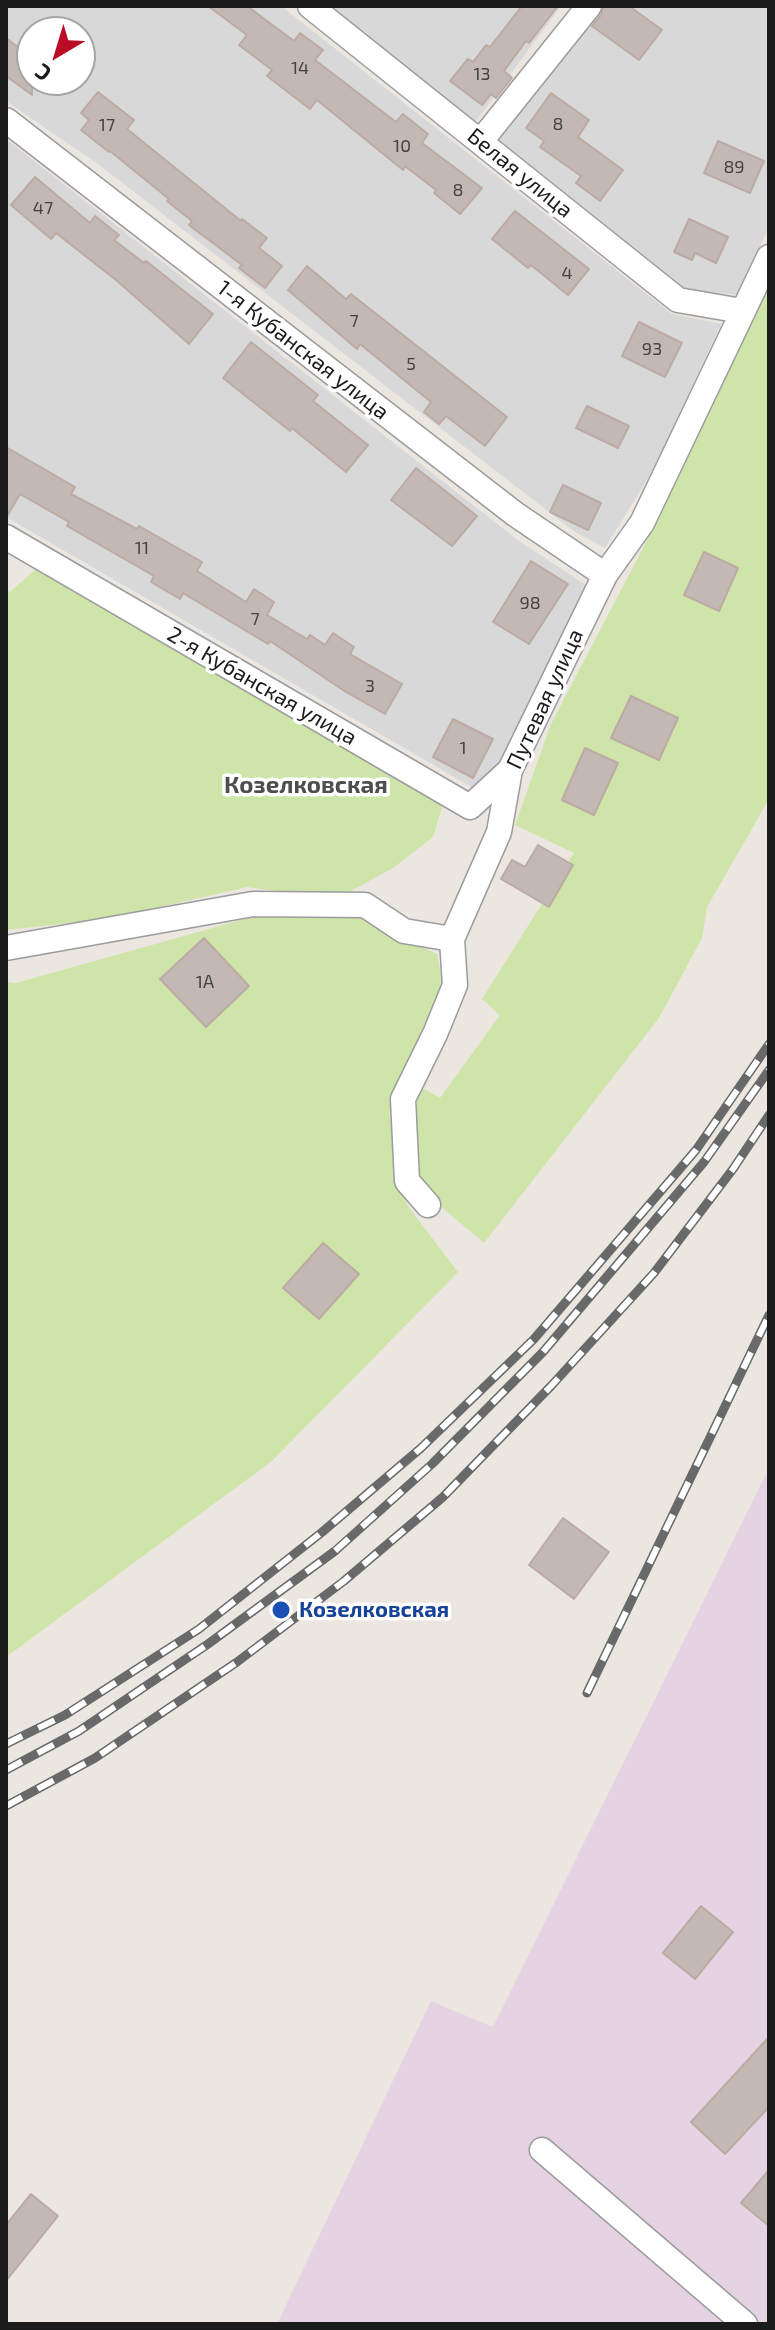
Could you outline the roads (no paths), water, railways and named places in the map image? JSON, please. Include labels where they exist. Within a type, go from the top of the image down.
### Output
[{"type":"street","name":"Белая улица","points":[[310,6],[678,300],[742,311]]},
{"type":"street","points":[[481,141],[589,6]]},
{"type":"street","name":"1-я Кубанская улица","points":[[6,120],[515,514],[605,575]]},
{"type":"street","name":"Путевая улица","points":[[428,1205],[407,1181],[403,1099],[455,985],[452,939],[499,832],[510,770],[605,575],[642,523],[769,257]]},
{"type":"street","name":"2-я Кубанская улица","points":[[6,537],[470,807],[510,770]]},
{"type":"street","points":[[6,948],[253,904],[365,905],[404,931],[452,939]]},
{"type":"street","points":[[542,2150],[745,2324]]},
{"type":"railway","points":[[6,1744],[65,1715],[199,1629],[321,1533],[421,1448],[534,1339],[696,1150],[769,1044]]},
{"type":"railway","points":[[6,1770],[79,1731],[208,1644],[335,1551],[432,1464],[543,1352],[704,1162],[769,1070]]},
{"type":"railway","points":[[6,1806],[95,1758],[237,1662],[344,1581],[443,1497],[551,1386],[654,1273],[733,1169],[769,1115]]},
{"type":"railway","points":[[587,1693],[769,1315]]},
{"type":"place","name":"Козелковская","points":[[281,1610]]},
{"type":"district","name":"Козелковская","points":[[306,785]]}]
